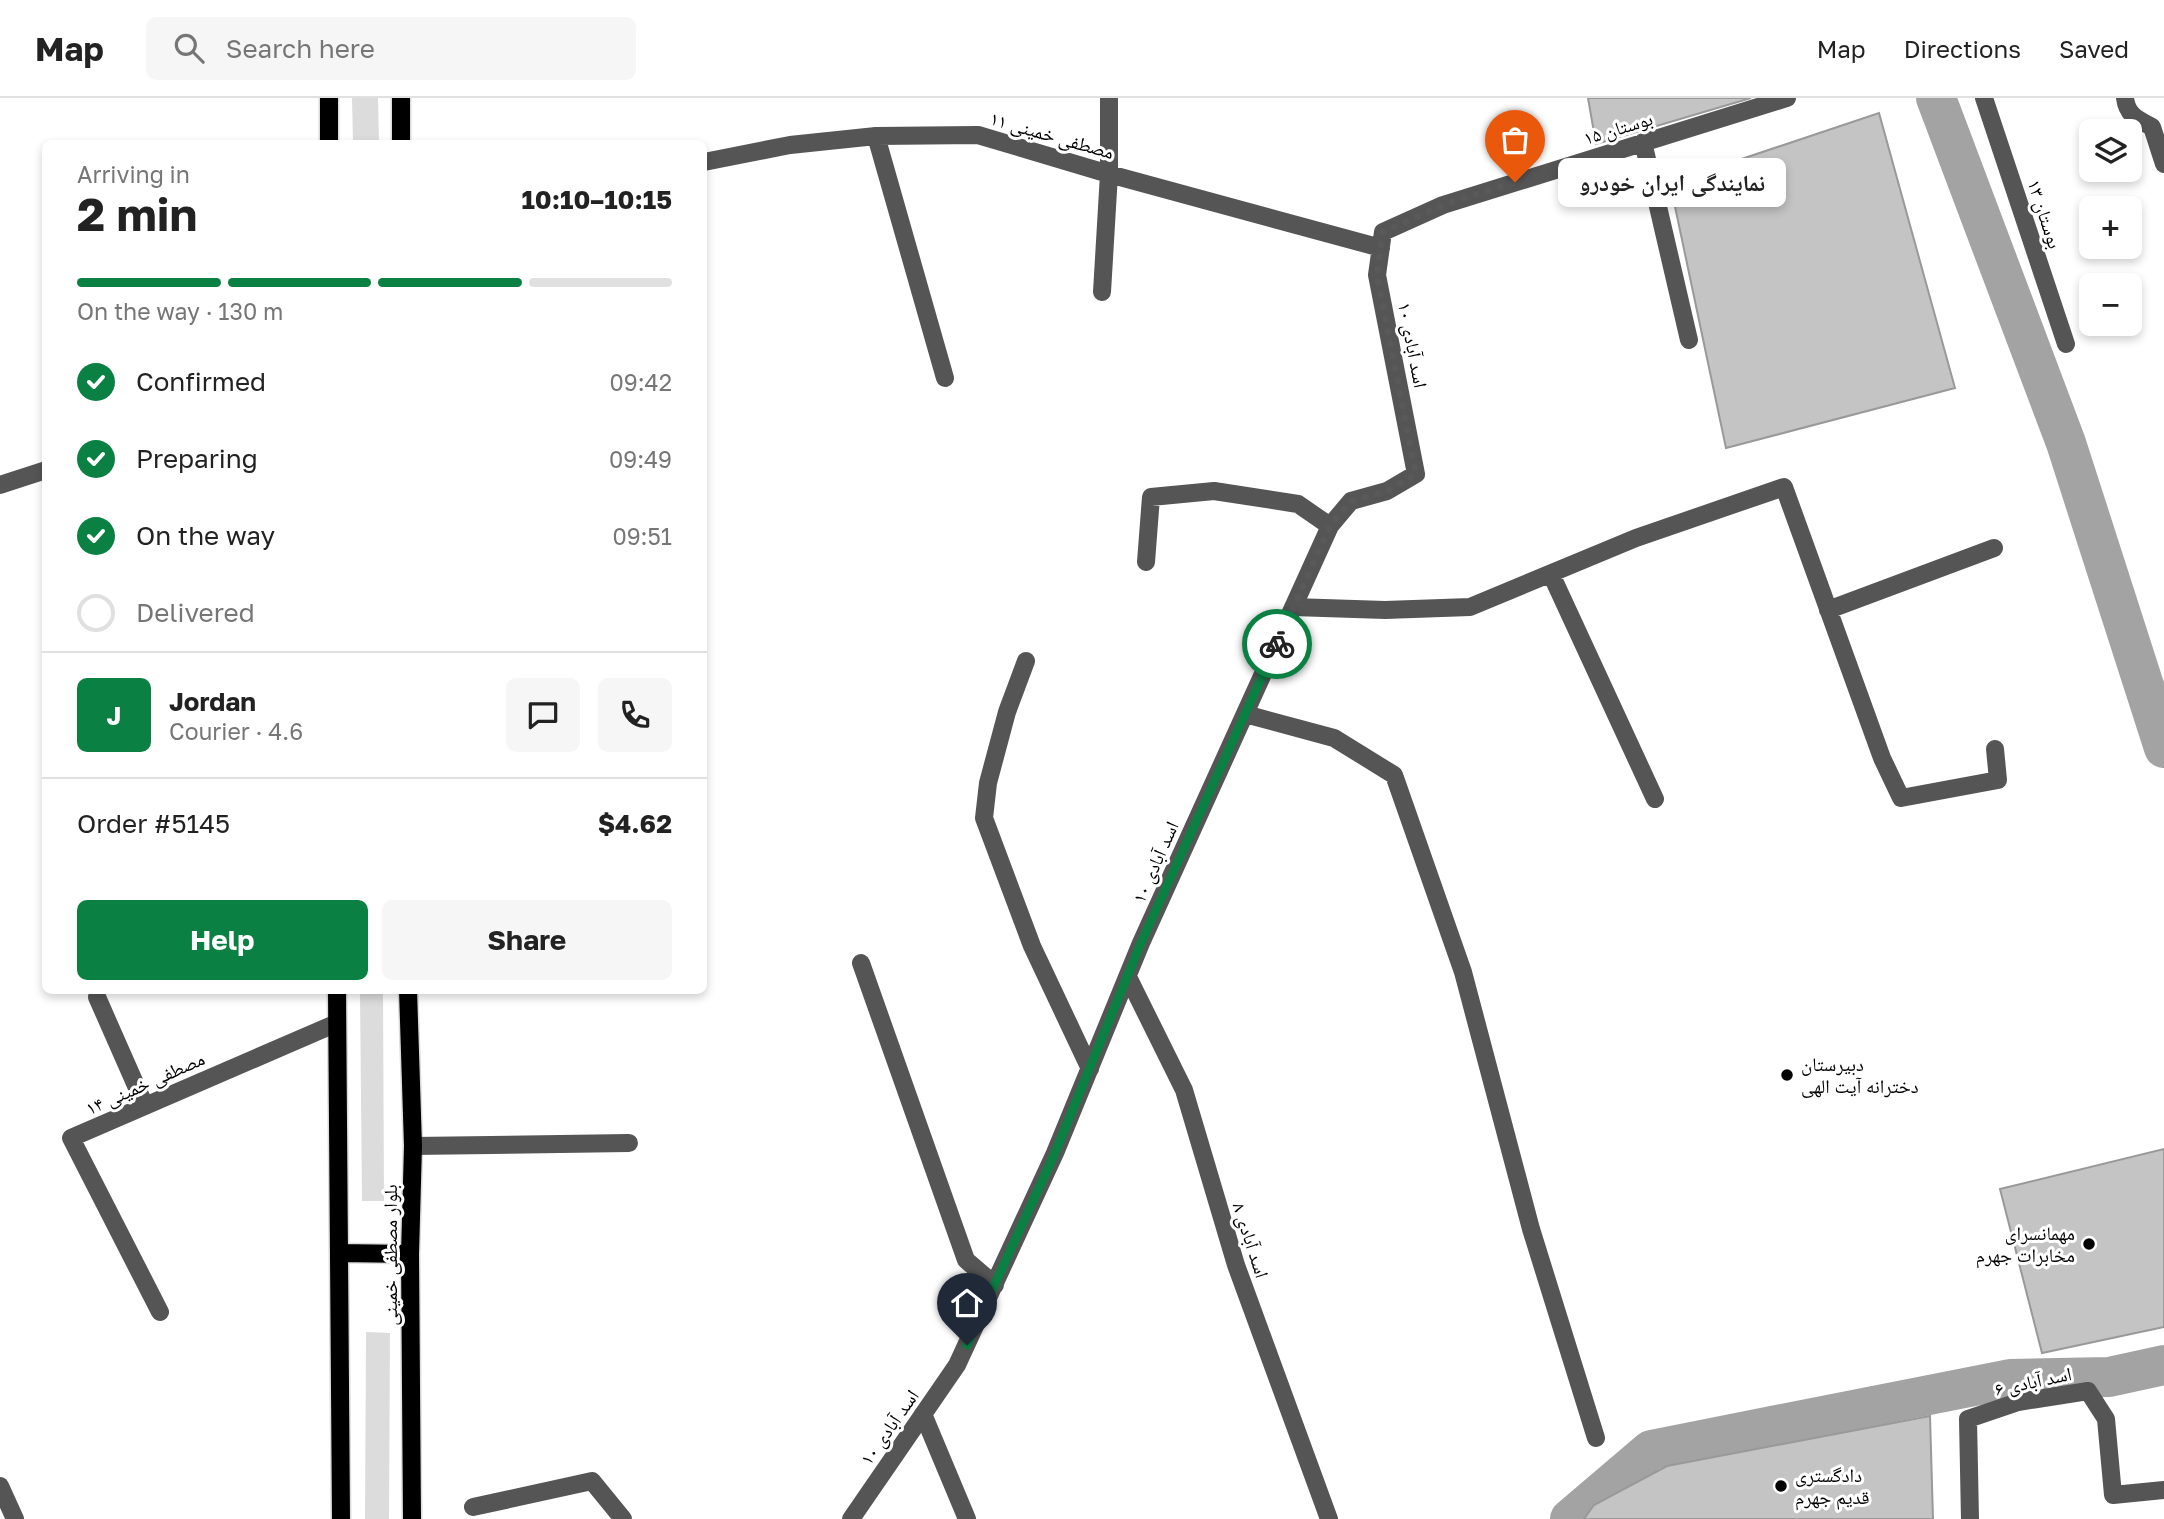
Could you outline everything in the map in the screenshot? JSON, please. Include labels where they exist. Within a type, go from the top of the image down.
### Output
[{"type":"main road","points":[[328,98],[329,140]]},
{"type":"main road","points":[[401,98],[401,140]]},
{"type":"main road","points":[[337,994],[341,1519]]},
{"type":"main road","name":"بلوار مصطفی خمینی","points":[[408,994],[413,1146],[410,1254],[412,1519]]},
{"type":"main road","points":[[339,1253],[410,1254]]},
{"type":"street","points":[[1102,292],[1109,98]]},
{"type":"street","name":"بوستان ۱۵","points":[[1382,240],[1443,205],[1787,98]]},
{"type":"street","name":"بوستان ۱۳","points":[[1984,98],[2066,344]]},
{"type":"street","points":[[2125,98],[2126,108],[2134,118],[2158,125],[2164,164]]},
{"type":"street","name":"مصطفی خمینی ۱۱","points":[[707,161],[790,145],[876,136],[978,135],[1108,174],[1382,240]]},
{"type":"street","points":[[876,136],[945,378]]},
{"type":"street","points":[[1643,142],[1689,340]]},
{"type":"street","name":"اسد آبادی ۱۰","points":[[851,1519],[957,1365],[1055,1153],[1128,977],[1330,526],[1352,501],[1387,491],[1416,474],[1377,275],[1382,240]]},
{"type":"street","points":[[0,485],[42,471]]},
{"type":"street","points":[[1293,607],[1385,610],[1470,607],[1636,538],[1784,487],[1882,758],[1901,798],[1998,780],[1995,749]]},
{"type":"street","points":[[1146,562],[1151,497],[1214,491],[1298,504],[1330,526]]},
{"type":"street","points":[[1828,610],[1994,548]]},
{"type":"street","points":[[1552,574],[1655,799]]},
{"type":"street","points":[[1026,661],[1007,712],[988,783],[984,818],[1032,946],[1090,1069]]},
{"type":"street","points":[[1245,714],[1334,738],[1394,775],[1463,972],[1531,1229],[1596,1438]]},
{"type":"street","points":[[861,963],[966,1260],[995,1285]]},
{"type":"street","name":"اسد آبادی ۸","points":[[1128,977],[1184,1090],[1236,1265],[1329,1519]]},
{"type":"street","points":[[97,997],[145,1105]]},
{"type":"street","name":"مصطفی خمینی ۱۴","points":[[160,1312],[71,1138],[337,1023]]},
{"type":"street","points":[[413,1146],[629,1143]]},
{"type":"street","name":"اسد آبادی ۶","points":[[1970,1519],[1968,1419],[2018,1402],[2088,1391],[2106,1419],[2113,1495],[2164,1490]]},
{"type":"street","points":[[923,1414],[967,1519]]},
{"type":"street","points":[[473,1507],[592,1481],[622,1519]]},
{"type":"street","points":[[0,1486],[15,1519]]},
{"type":"shaded area","points":[[352,98],[378,98],[379,140],[353,140]]},
{"type":"shaded area","points":[[360,994],[383,994],[384,1201],[362,1201]]},
{"type":"shaded area","points":[[366,1332],[390,1333],[389,1519],[365,1519]]},
{"type":"building","points":[[1588,98],[1751,98],[1596,144]]},
{"type":"building","points":[[1879,113],[1955,388],[1726,448],[1670,183]]},
{"type":"building","name":"مهمانسرای مخابرات جهرم","points":[[2164,1149],[2164,1327],[2042,1353],[2000,1189]]},
{"type":"building","name":"دادگستری قدیم جهرم","points":[[1930,1416],[1933,1519],[1584,1519],[1594,1505],[1667,1466]]},
{"type":"waterway","points":[[1936,98],[2066,443],[2164,748]]},
{"type":"waterway","points":[[1570,1519],[1651,1450],[2010,1379],[2109,1377],[2164,1365]]},
{"type":"way so far","points":[[1277,644],[1330,526],[1352,501],[1387,491],[1416,474],[1377,275],[1383,232],[1443,205],[1515,182]]},
{"type":"place","name":"نمایندگی ایران خودرو","points":[[1515,182]]},
{"type":"place","name":"دبیرستان دخترانه آیت الهی","points":[[1787,1075]]},
{"type":"place","name":"مهمانسرای مخابرات جهرم","points":[[2089,1244]]},
{"type":"place","name":"دادگستری قدیم جهرم","points":[[1781,1486]]},
{"type":"route","points":[[967,1345],[1055,1153],[1141,943],[1277,644]]}]
